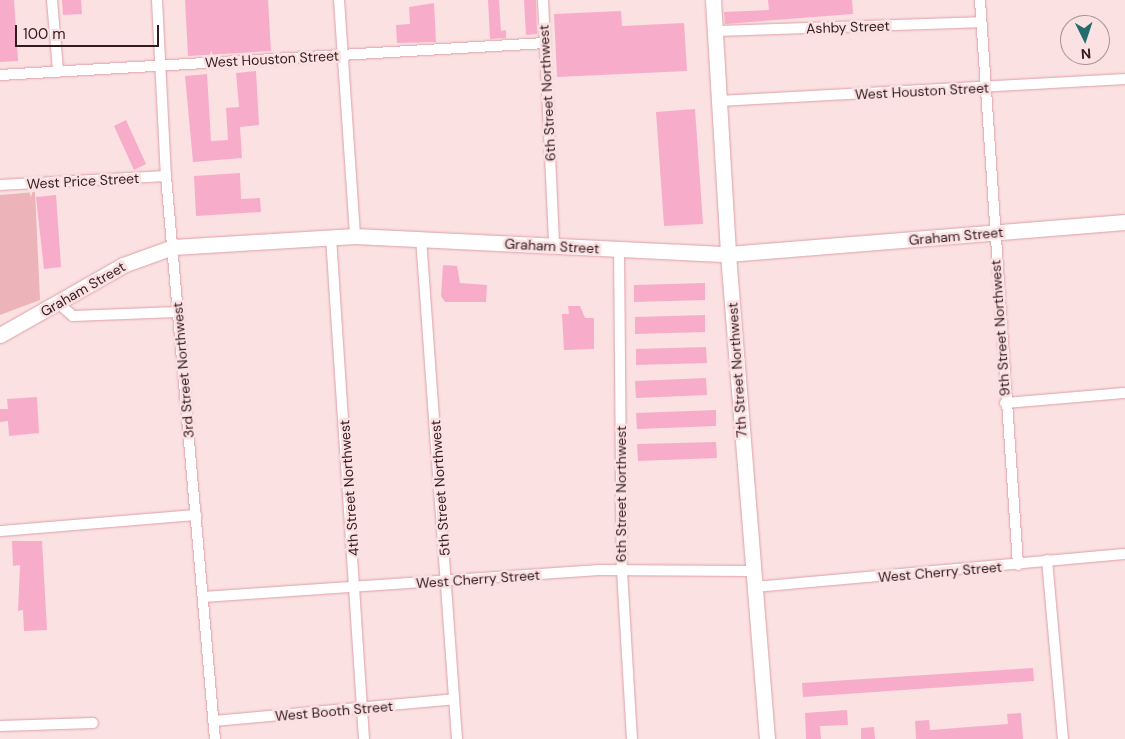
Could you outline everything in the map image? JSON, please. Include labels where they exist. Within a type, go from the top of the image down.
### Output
[{"type":"street","points":[[52,0],[58,70]]},
{"type":"street","name":"3rd Street Northwest","points":[[157,0],[162,65],[166,176],[215,739]]},
{"type":"street","points":[[339,0],[355,236]]},
{"type":"street","name":"6th Street Northwest","points":[[543,0],[554,246]]},
{"type":"street","name":"7th Street Northwest","points":[[713,0],[728,254],[767,739]]},
{"type":"street","name":"9th Street Northwest","points":[[980,0],[993,233],[1018,565]]},
{"type":"street","name":"Ashby Street","points":[[715,31],[982,22]]},
{"type":"street","name":"West Houston Street","points":[[0,75],[58,70],[545,43]]},
{"type":"street","name":"West Houston Street","points":[[719,101],[1125,79]]},
{"type":"street","name":"West Price Street","points":[[0,186],[166,176]]},
{"type":"street","name":"Graham Street","points":[[0,335],[123,265],[173,247],[355,236],[728,254],[1125,222]]},
{"type":"street","name":"4th Street Northwest","points":[[331,237],[357,587],[364,739]]},
{"type":"street","name":"5th Street Northwest","points":[[421,238],[457,739]]},
{"type":"street","name":"6th Street Northwest","points":[[619,250],[622,571],[632,739]]},
{"type":"street","points":[[58,303],[73,316],[177,312]]},
{"type":"street","points":[[1005,403],[1125,393]]},
{"type":"street","points":[[0,531],[196,515]]},
{"type":"street","name":"West Cherry Street","points":[[754,587],[1125,554]]},
{"type":"street","points":[[1047,560],[1063,739]]},
{"type":"street","name":"West Cherry Street","points":[[203,597],[622,571],[753,571]]},
{"type":"street","name":"West Booth Street","points":[[214,721],[454,700]]},
{"type":"street","points":[[0,726],[93,723]]},
{"type":"shaded area","points":[[35,192],[40,300],[0,315],[0,195]]},
{"type":"building","points":[[0,0],[14,0],[18,61],[0,62]]},
{"type":"building","points":[[62,0],[81,0],[82,14],[63,15]]},
{"type":"building","points":[[185,0],[268,0],[271,51],[188,56]]},
{"type":"building","points":[[488,0],[499,0],[501,31],[506,30],[506,38],[490,39]]},
{"type":"building","points":[[524,0],[536,0],[537,34],[526,35]]},
{"type":"building","points":[[768,0],[852,0],[853,14],[725,24],[724,12],[769,10]]},
{"type":"building","points":[[434,3],[436,42],[397,43],[396,25],[410,24],[409,7]]},
{"type":"building","points":[[621,11],[622,26],[684,23],[687,71],[557,77],[554,14]]},
{"type":"building","points":[[256,71],[259,125],[240,127],[242,158],[193,162],[185,76],[207,74],[211,141],[228,140],[226,108],[239,107],[236,73]]},
{"type":"building","points":[[695,109],[703,224],[664,226],[656,112]]},
{"type":"building","points":[[126,120],[146,164],[134,170],[114,126]]},
{"type":"building","points":[[240,173],[241,199],[260,198],[261,212],[196,216],[194,176]]},
{"type":"building","points":[[56,195],[61,267],[44,269],[36,197]]},
{"type":"building","points":[[443,265],[457,266],[460,283],[487,285],[486,302],[445,302],[441,296]]},
{"type":"building","points":[[705,283],[705,300],[634,302],[634,285]]},
{"type":"building","points":[[568,306],[580,306],[585,318],[594,318],[594,349],[564,350],[562,314],[569,314]]},
{"type":"building","points":[[705,315],[705,332],[635,334],[635,317]]},
{"type":"building","points":[[706,347],[707,363],[636,365],[636,349]]},
{"type":"building","points":[[706,378],[707,395],[636,398],[635,381]]},
{"type":"building","points":[[37,397],[39,433],[9,436],[8,421],[0,422],[0,409],[8,409],[7,399]]},
{"type":"building","points":[[716,410],[716,426],[637,429],[636,413]]},
{"type":"building","points":[[716,442],[717,458],[638,461],[637,444]]},
{"type":"building","points":[[12,541],[42,541],[47,630],[24,631],[23,610],[18,611],[20,565],[13,566]]},
{"type":"building","points":[[1033,668],[1034,681],[803,697],[802,683]]},
{"type":"building","points":[[847,710],[848,725],[820,726],[821,739],[806,739],[805,713]]},
{"type":"building","points":[[1021,713],[1023,739],[916,739],[915,721],[929,720],[930,730],[1008,724],[1007,714]]},
{"type":"building","points":[[874,727],[875,739],[861,739],[861,728]]}]
